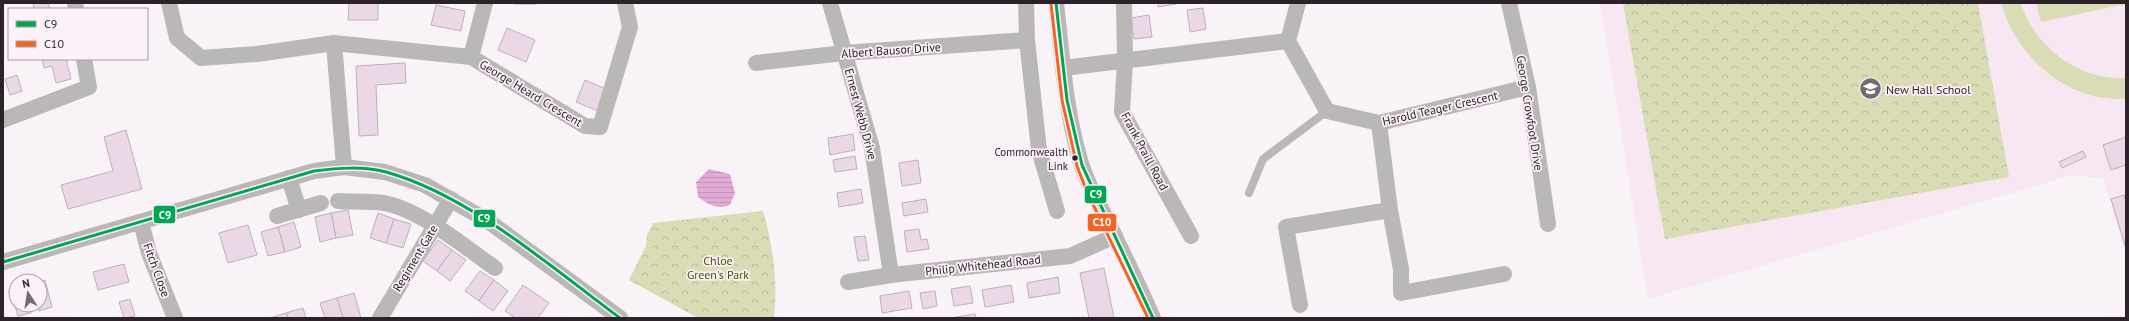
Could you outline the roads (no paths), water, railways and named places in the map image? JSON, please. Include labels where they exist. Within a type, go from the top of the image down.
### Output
[{"type":"street","name":"George Heard Crescent","points":[[169,3],[177,38],[201,58],[257,54],[334,43],[471,57],[584,126],[600,127],[630,27],[625,3]]},
{"type":"street","points":[[471,57],[485,3]]},
{"type":"street","name":"Ernest Webb Drive","points":[[830,3],[872,148],[891,275]]},
{"type":"street","points":[[1026,3],[1027,40],[1039,150],[1058,211]]},
{"type":"street","points":[[1056,3],[1072,130],[1079,157],[1089,184],[1134,274],[1153,318]]},
{"type":"street","name":"Frank Praill Road","points":[[1124,3],[1125,61],[1122,112],[1191,236]]},
{"type":"street","points":[[1298,3],[1288,41],[1327,111]]},
{"type":"street","name":"George Crowfoot Drive","points":[[1509,3],[1528,87],[1548,224]]},
{"type":"street","name":"Albert Bausor Drive","points":[[756,63],[844,53],[1027,40]]},
{"type":"street","points":[[1063,68],[1288,41]]},
{"type":"street","points":[[334,43],[344,167]]},
{"type":"street","points":[[3,120],[89,86],[84,60]]},
{"type":"street","name":"Harold Teager Crescent","points":[[1327,111],[1379,123],[1528,87]]},
{"type":"street","points":[[1379,123],[1390,210],[1401,269],[1401,293],[1504,274]]},
{"type":"street","points":[[3,262],[314,171],[344,167],[385,172],[426,185],[488,221],[620,318]]},
{"type":"street","points":[[289,178],[299,210]]},
{"type":"street","name":"Regiment Gate","points":[[380,318],[450,199]]},
{"type":"street","points":[[338,201],[385,204],[419,217],[434,225],[495,268]]},
{"type":"street","points":[[277,216],[321,203]]},
{"type":"street","points":[[1300,305],[1286,227],[1390,210]]},
{"type":"street","name":"Fitch Close","points":[[141,222],[149,253],[175,318]]},
{"type":"street","name":"Philip Whitehead Road","points":[[848,282],[891,275],[1070,256],[1115,236]]},
{"type":"lane","points":[[1249,193],[1263,159],[1327,111]]},
{"type":"place","name":"New Hall School","points":[[1870,89]]},
{"type":"place","name":"Commonwealth Link","points":[[1075,158]]},
{"type":"park label","name":"Chloe Green's Park","points":[[718,267]]}]
